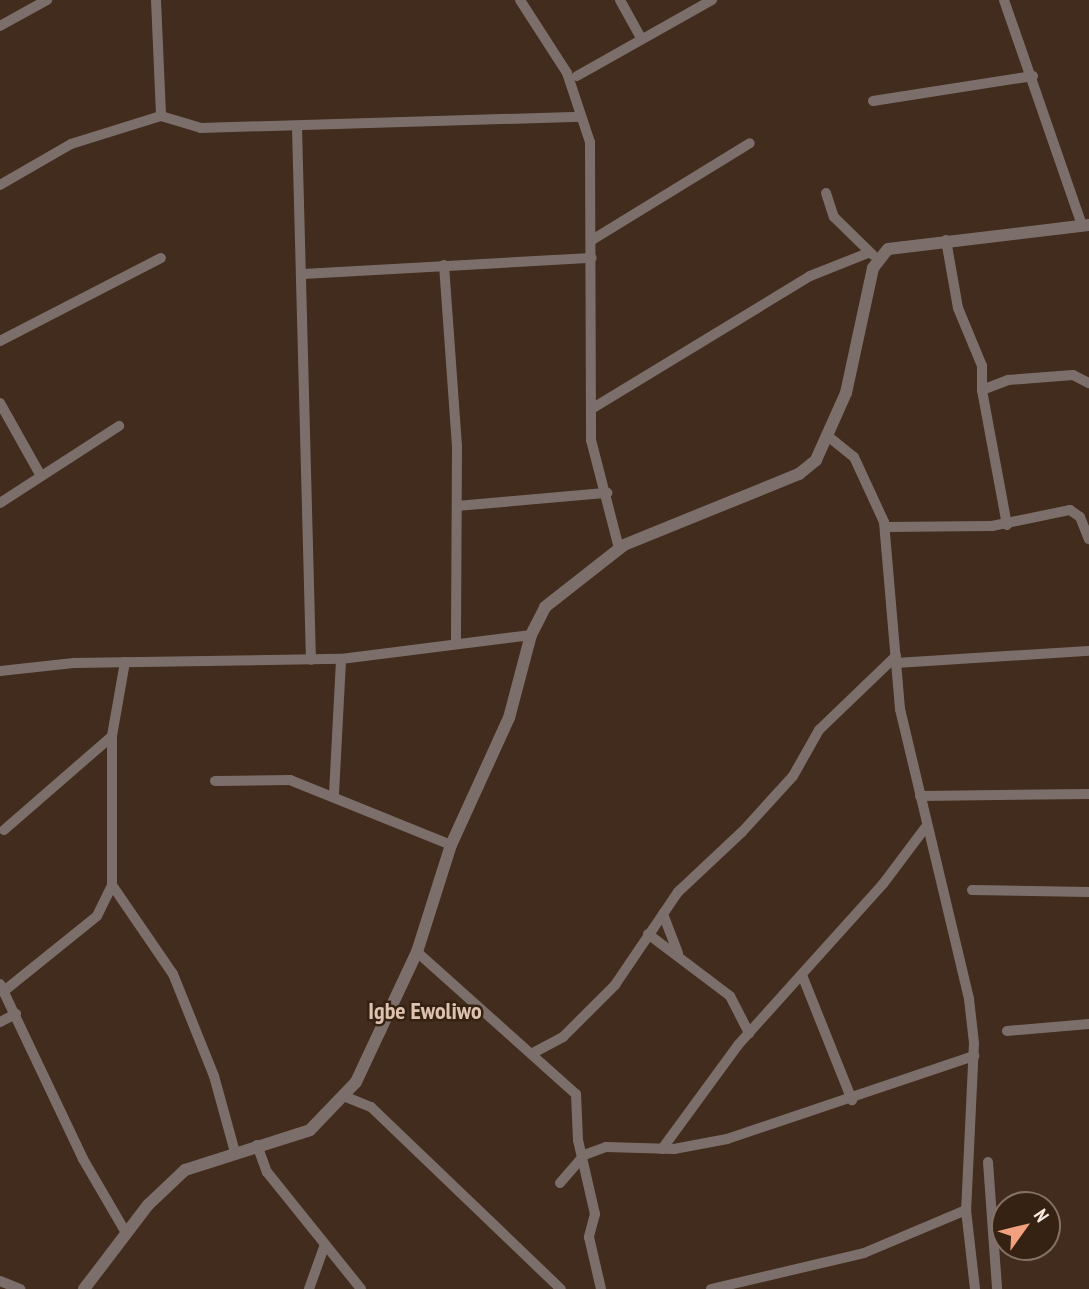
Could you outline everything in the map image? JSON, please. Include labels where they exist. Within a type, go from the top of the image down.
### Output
[{"type":"street","points":[[0,26],[47,0]]},
{"type":"street","points":[[156,0],[161,116]]},
{"type":"street","points":[[520,0],[548,36],[581,117],[591,153],[591,440],[607,493],[619,548]]},
{"type":"street","points":[[620,0],[641,38]]},
{"type":"street","points":[[577,75],[712,0]]},
{"type":"street","points":[[593,408],[810,276],[902,244],[1086,225],[1059,152],[1044,131],[1033,76],[1004,0]]},
{"type":"street","points":[[873,101],[1033,76]]},
{"type":"street","points":[[0,185],[71,144],[161,116],[201,128],[581,117]]},
{"type":"street","points":[[297,127],[312,660]]},
{"type":"street","points":[[592,240],[750,143]]},
{"type":"street","points":[[825,193],[834,217],[874,255]]},
{"type":"street","points":[[946,240],[958,309],[982,366],[982,390],[1007,525]]},
{"type":"street","points":[[85,1288],[126,1233],[185,1170],[310,1130],[346,1097],[417,951],[452,845],[509,718],[531,635],[563,589],[619,548],[799,474],[817,460],[829,437],[874,255]]},
{"type":"street","points":[[0,341],[161,258]]},
{"type":"street","points":[[303,274],[592,258]]},
{"type":"street","points":[[443,265],[457,506],[456,643]]},
{"type":"street","points":[[982,366],[1003,381]]},
{"type":"street","points":[[982,390],[1003,381],[1073,375],[1089,383]]},
{"type":"street","points":[[0,403],[41,476]]},
{"type":"street","points":[[0,503],[119,426]]},
{"type":"street","points":[[829,437],[854,457],[885,527],[896,660],[925,828],[969,999],[974,1056],[966,1210],[975,1289]]},
{"type":"street","points":[[457,506],[607,493]]},
{"type":"street","points":[[885,527],[1007,525],[1070,510],[1080,517],[1089,539]]},
{"type":"street","points":[[0,671],[125,662],[341,659],[531,635]]},
{"type":"street","points":[[533,1053],[556,1043],[615,985],[663,915],[793,776],[819,730],[896,660],[1089,651]]},
{"type":"street","points":[[334,794],[341,659]]},
{"type":"street","points":[[125,662],[112,736],[112,885],[97,916],[2,987],[88,1170],[126,1233]]},
{"type":"street","points":[[4,830],[112,736]]},
{"type":"street","points":[[215,781],[290,780],[334,794],[452,845]]},
{"type":"street","points":[[920,796],[1089,794]]},
{"type":"street","points":[[662,1149],[749,1033],[753,1022],[802,975],[925,828]]},
{"type":"street","points":[[112,885],[173,974],[214,1076],[235,1152]]},
{"type":"street","points":[[972,890],[1089,892]]},
{"type":"street","points":[[663,915],[678,953]]},
{"type":"street","points":[[648,934],[678,953],[730,996],[753,1022]]},
{"type":"street","points":[[417,951],[576,1094],[595,1214],[589,1237],[601,1289]]},
{"type":"street","points":[[802,975],[852,1100]]},
{"type":"street","points":[[0,1022],[16,1014]]},
{"type":"street","points":[[1007,1031],[1089,1024]]},
{"type":"street","points":[[560,1183],[584,1155],[622,1143],[662,1149],[680,1148],[852,1100],[974,1056]]},
{"type":"street","points":[[346,1097],[372,1107],[561,1289]]},
{"type":"street","points":[[671,1139],[680,1148]]},
{"type":"street","points":[[257,1145],[267,1172],[324,1247],[361,1289]]},
{"type":"street","points":[[988,1162],[997,1289]]},
{"type":"street","points":[[711,1289],[794,1264],[864,1253],[966,1210]]},
{"type":"street","points":[[309,1289],[324,1247]]},
{"type":"street","points":[[0,1281],[20,1289]]},
{"type":"district","name":"Igbe Ewoliwo","points":[[425,1011]]}]
